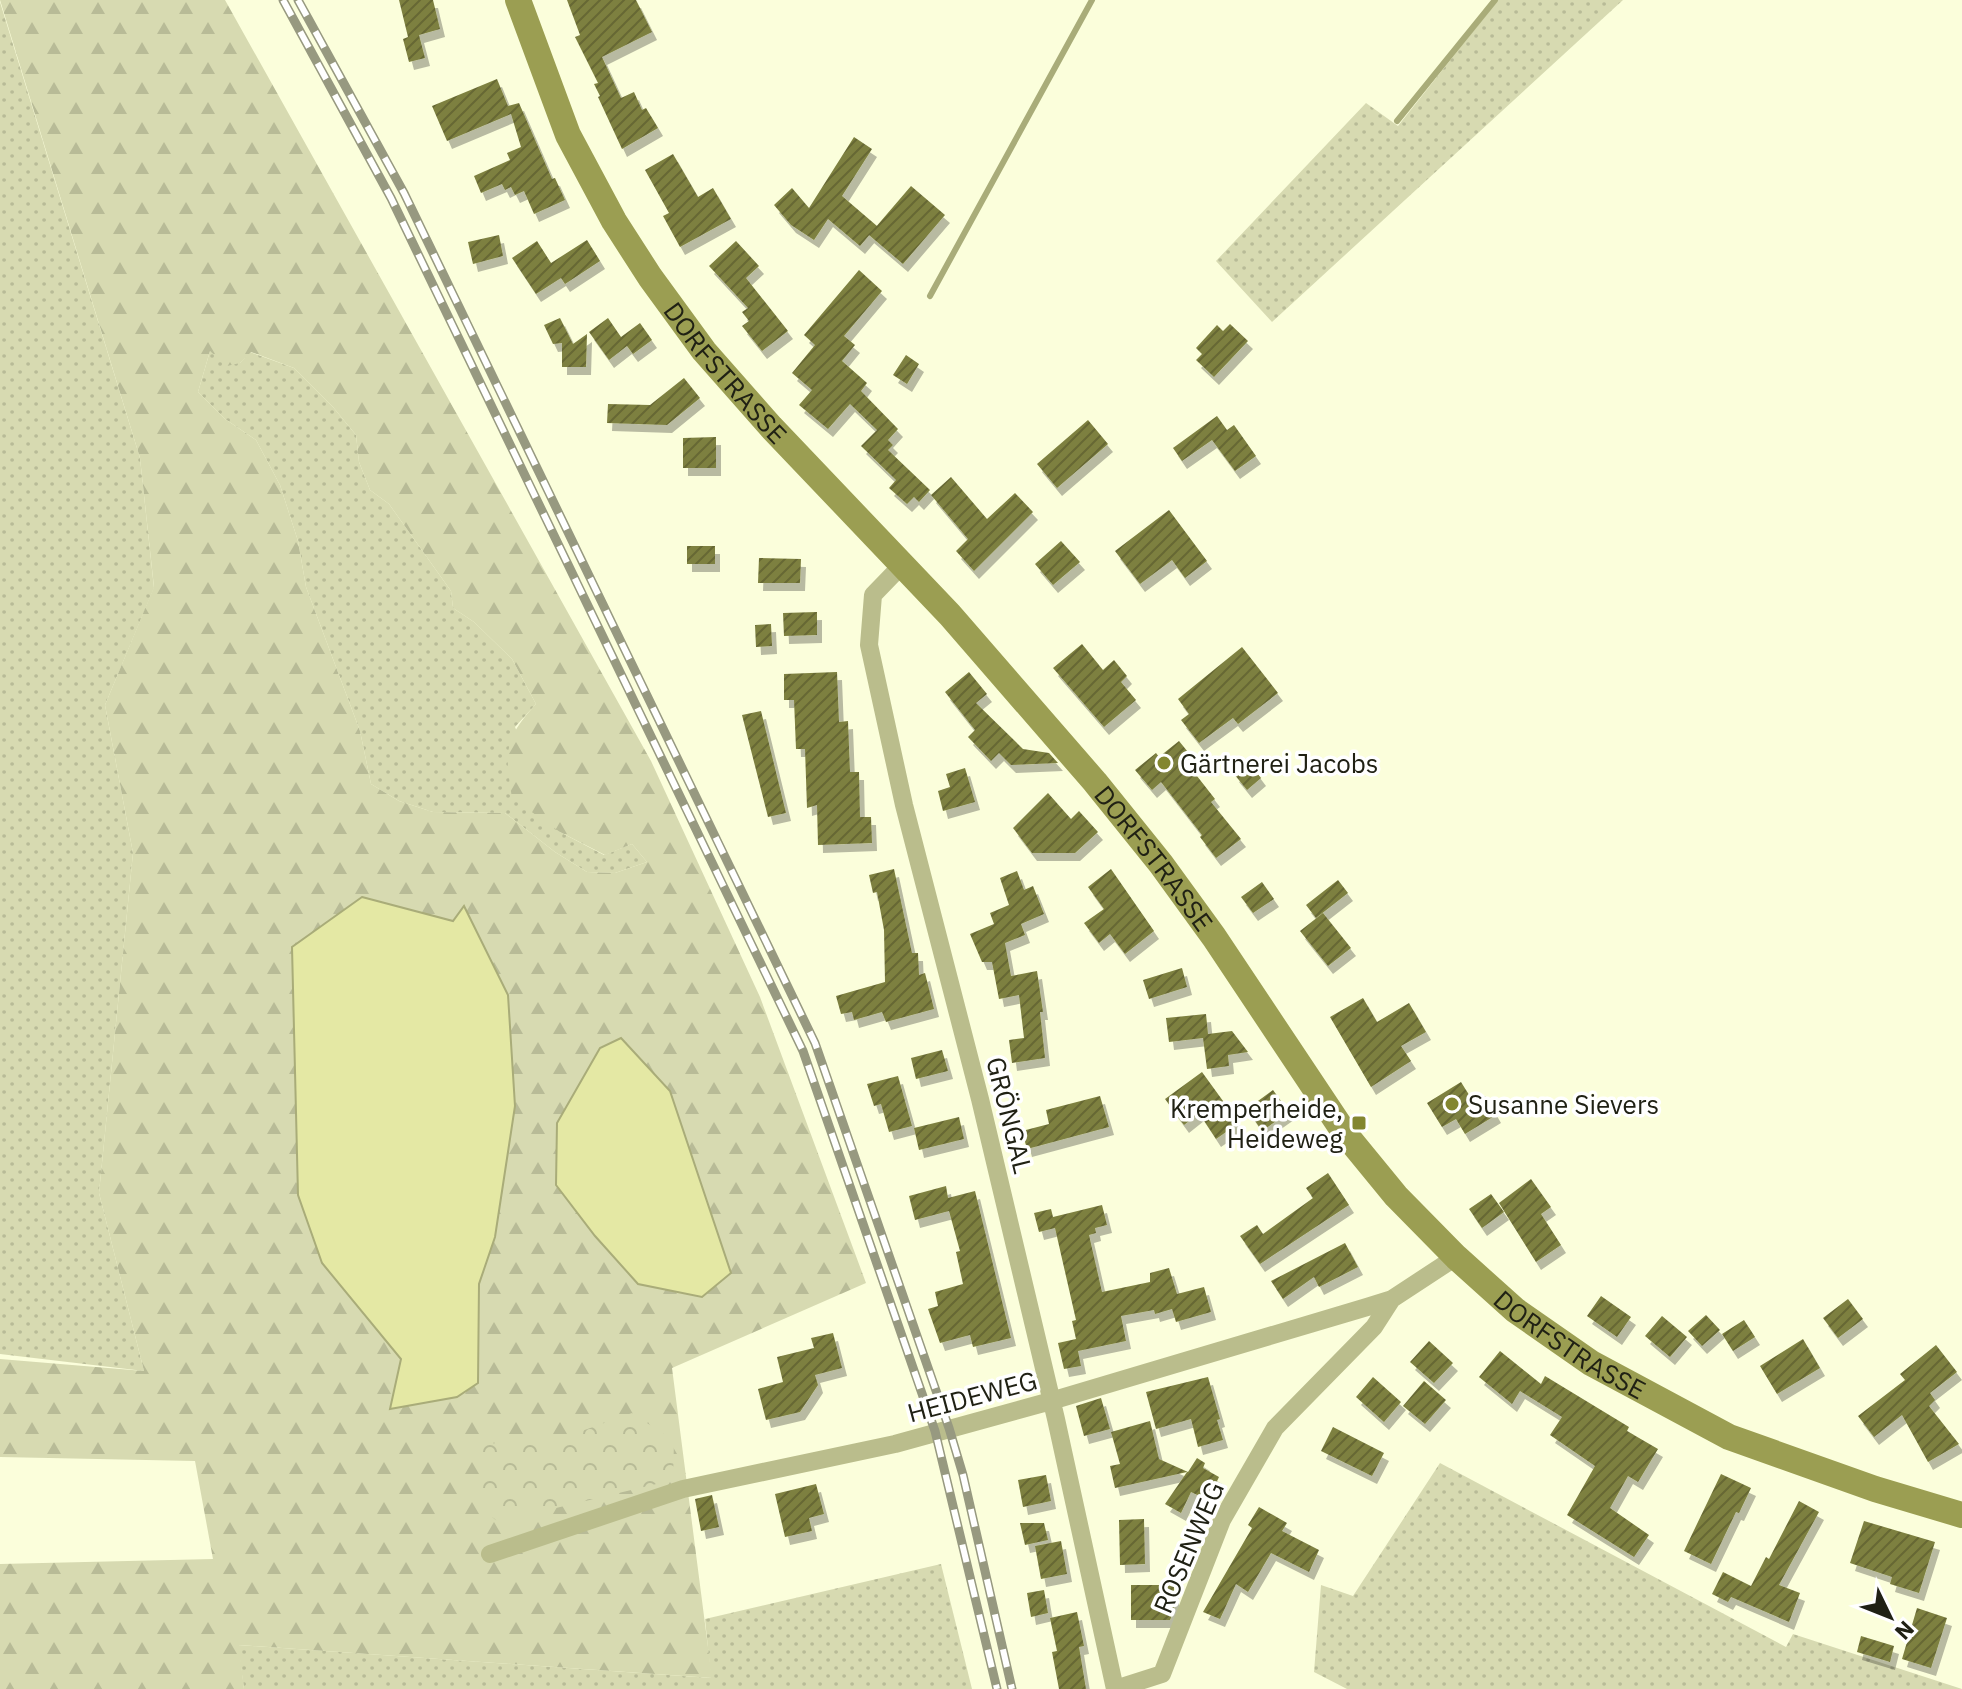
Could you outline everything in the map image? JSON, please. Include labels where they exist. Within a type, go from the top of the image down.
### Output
[{"type":"main road","name":"DORFSTRASSE","points":[[518,0],[568,135],[614,221],[704,351],[771,427],[950,615],[1075,758],[1161,864],[1214,937],[1346,1135],[1396,1196],[1456,1257],[1515,1310],[1591,1363],[1729,1437],[1875,1489],[1962,1515]]},
{"type":"street","name":"GRÖNGAL","points":[[902,565],[873,595],[869,645],[904,805],[980,1099],[1115,1689]]},
{"type":"street","name":"HEIDEWEG","points":[[490,1554],[683,1489],[891,1445],[1051,1401],[1392,1299],[1456,1257]]},
{"type":"street","name":"ROSENWEG","points":[[1115,1689],[1162,1674],[1222,1520],[1275,1428],[1374,1327],[1392,1299]]},
{"type":"green space","points":[[0,0],[225,0],[651,761],[760,997],[866,1283],[672,1368],[712,1678],[239,1645],[244,1689],[0,1689],[0,1564],[213,1559],[195,1461],[0,1457],[0,1359],[144,1371],[99,1193],[133,853],[105,705],[154,587],[140,458]],"holes":[[[210,351],[227,366],[240,363],[251,352],[294,368],[333,407],[356,435],[359,462],[370,490],[389,504],[451,591],[453,608],[474,622],[512,659],[536,704],[517,727],[509,747],[512,798],[560,832],[605,855],[632,844],[647,862],[615,873],[587,872],[555,852],[505,813],[433,812],[399,801],[371,784],[360,731],[306,587],[298,541],[280,485],[256,440],[225,419],[198,392]],[[362,897],[453,921],[464,907],[508,995],[515,1106],[495,1237],[479,1284],[477,1314],[390,1409],[401,1359],[322,1263],[298,1195],[292,947]]]},
{"type":"green space","points":[[1498,0],[1623,0],[1272,322],[1216,261],[1366,103],[1398,126]]},
{"type":"green space","points":[[0,2],[140,458],[154,588],[105,705],[133,853],[99,1193],[144,1371],[0,1354]]},
{"type":"green space","points":[[210,351],[240,363],[250,352],[294,368],[333,407],[356,435],[359,462],[370,490],[389,504],[451,591],[453,608],[474,622],[512,659],[536,704],[515,727],[560,832],[604,855],[632,844],[647,862],[615,873],[587,872],[555,852],[505,813],[433,812],[399,801],[371,784],[360,731],[306,587],[298,541],[280,485],[256,440],[225,419],[198,392]]},
{"type":"green space","points":[[632,1413],[674,1441],[673,1480],[498,1522],[484,1510],[476,1444],[554,1441]]},
{"type":"green space","points":[[1440,1463],[1786,1647],[1793,1634],[1962,1689],[1347,1689],[1314,1672],[1321,1585],[1353,1596]]},
{"type":"green space","points":[[941,1564],[972,1689],[244,1689],[238,1645],[711,1678],[705,1619]]},
{"type":"shaded area","points":[[362,897],[453,921],[464,906],[508,995],[515,1106],[495,1237],[479,1284],[478,1383],[457,1397],[390,1409],[401,1359],[322,1263],[298,1195],[292,947]]},
{"type":"shaded area","points":[[621,1038],[670,1091],[731,1273],[702,1297],[638,1284],[595,1236],[556,1185],[557,1123],[600,1048]]},
{"type":"building","points":[[399,0],[433,0],[440,29],[419,35],[425,58],[409,62],[403,39],[408,37]]},
{"type":"building","points":[[567,0],[636,0],[652,32],[602,57],[621,98],[634,92],[642,110],[646,108],[658,128],[622,149],[598,97],[594,84],[598,83],[575,37],[580,35]]},
{"type":"building","points":[[497,79],[510,111],[508,106],[519,103],[552,179],[555,178],[565,200],[534,214],[524,191],[515,195],[511,187],[505,190],[502,184],[481,193],[474,176],[510,160],[507,153],[521,147],[511,114],[447,141],[432,106]]},
{"type":"building","points":[[854,137],[872,149],[842,196],[877,226],[860,246],[828,219],[814,240],[791,225],[774,205],[792,188],[809,208]]},
{"type":"building","points":[[673,154],[698,197],[713,188],[731,219],[680,247],[663,216],[669,213],[645,170]]},
{"type":"building","points":[[911,186],[945,215],[903,264],[869,235]]},
{"type":"building","points":[[499,235],[503,256],[473,264],[468,242]]},
{"type":"building","points":[[587,240],[600,261],[565,284],[561,278],[536,294],[512,258],[537,241],[551,263]]},
{"type":"building","points":[[736,241],[759,266],[746,278],[788,331],[762,351],[742,326],[749,321],[742,312],[748,308],[709,266]]},
{"type":"building","points":[[859,270],[882,291],[844,336],[855,345],[842,361],[867,383],[861,391],[898,429],[888,440],[893,445],[888,450],[930,490],[919,502],[914,497],[907,504],[889,488],[896,480],[861,446],[877,430],[850,404],[828,429],[799,405],[812,390],[792,373],[815,345],[804,335]]},
{"type":"building","points":[[560,318],[573,344],[587,334],[586,367],[562,367],[562,343],[553,344],[544,325]]},
{"type":"building","points":[[608,318],[621,337],[640,323],[652,340],[633,354],[627,346],[609,360],[589,332]]},
{"type":"building","points":[[1230,324],[1248,341],[1214,377],[1196,360],[1202,354],[1196,348],[1217,325],[1223,331]]},
{"type":"building","points":[[906,355],[919,364],[907,384],[893,375]]},
{"type":"building","points":[[684,378],[700,398],[667,425],[607,423],[608,404],[650,405]]},
{"type":"building","points":[[1217,416],[1227,430],[1234,425],[1256,456],[1235,471],[1212,440],[1182,461],[1173,448]]},
{"type":"building","points":[[1088,420],[1108,444],[1057,488],[1037,464]]},
{"type":"building","points":[[716,437],[716,468],[683,468],[683,438]]},
{"type":"building","points":[[951,477],[987,519],[1015,493],[1033,512],[974,571],[956,551],[968,539],[931,495]]},
{"type":"building","points":[[1169,510],[1207,561],[1185,578],[1172,560],[1140,584],[1115,551]]},
{"type":"building","points":[[1061,541],[1080,562],[1053,585],[1035,564]]},
{"type":"building","points":[[687,546],[715,546],[715,564],[687,564]]},
{"type":"building","points":[[759,558],[801,559],[800,583],[758,583]]},
{"type":"building","points":[[817,612],[817,635],[784,636],[783,613]]},
{"type":"building","points":[[771,624],[772,646],[756,647],[755,625]]},
{"type":"building","points":[[1082,644],[1103,670],[1114,660],[1127,676],[1121,682],[1136,700],[1104,727],[1053,668]]},
{"type":"building","points":[[1242,647],[1278,693],[1238,724],[1233,718],[1199,743],[1181,720],[1189,714],[1178,699]]},
{"type":"building","points":[[837,672],[839,722],[848,721],[850,772],[859,772],[860,817],[871,817],[872,843],[818,845],[817,805],[807,808],[805,749],[796,749],[794,700],[784,700],[784,674]]},
{"type":"building","points":[[969,672],[987,694],[976,703],[1023,749],[1049,753],[1058,763],[1011,765],[999,753],[991,761],[968,737],[975,730],[945,692]]},
{"type":"building","points":[[761,711],[786,813],[768,817],[742,715]]},
{"type":"building","points":[[1179,741],[1192,757],[1186,762],[1215,799],[1211,802],[1241,839],[1216,858],[1161,782],[1152,790],[1135,770],[1156,753],[1159,757]]},
{"type":"building","points":[[1249,762],[1261,778],[1247,790],[1234,774]]},
{"type":"building","points":[[965,768],[975,802],[943,811],[938,791],[950,787],[946,774]]},
{"type":"building","points":[[1048,793],[1071,819],[1079,811],[1098,832],[1075,853],[1032,853],[1013,828]]},
{"type":"building","points":[[894,869],[912,953],[918,953],[919,975],[925,973],[934,1009],[886,1022],[882,1012],[854,1020],[852,1012],[841,1014],[836,996],[885,982],[884,930],[877,892],[873,893],[869,875]]},
{"type":"building","points":[[1111,869],[1154,931],[1125,954],[1110,934],[1099,943],[1084,923],[1104,909],[1088,887]]},
{"type":"building","points":[[1017,871],[1024,890],[1033,886],[1044,914],[1021,924],[1025,935],[1005,943],[1011,976],[1037,971],[1045,1058],[1012,1063],[1009,1040],[1024,1038],[1019,995],[999,999],[992,962],[982,962],[970,934],[994,924],[990,913],[1009,905],[1000,878]]},
{"type":"building","points":[[1338,880],[1348,893],[1316,918],[1306,905]]},
{"type":"building","points":[[1262,882],[1274,899],[1253,913],[1241,897]]},
{"type":"building","points":[[1323,913],[1351,948],[1328,966],[1300,931]]},
{"type":"building","points":[[1182,968],[1187,987],[1149,999],[1143,980]]},
{"type":"building","points":[[1363,998],[1377,1022],[1409,1003],[1426,1032],[1401,1046],[1411,1061],[1371,1087],[1330,1017]]},
{"type":"building","points":[[1206,1014],[1208,1034],[1232,1031],[1248,1052],[1228,1055],[1229,1066],[1207,1069],[1203,1038],[1169,1042],[1166,1018]]},
{"type":"building","points":[[942,1050],[948,1071],[916,1079],[911,1058]]},
{"type":"building","points":[[1202,1072],[1239,1123],[1216,1139],[1199,1113],[1184,1125],[1165,1099]]},
{"type":"building","points":[[898,1076],[912,1126],[889,1132],[881,1104],[874,1106],[867,1084]]},
{"type":"building","name":"Susanne Sievers","points":[[1461,1082],[1474,1103],[1485,1096],[1496,1115],[1465,1134],[1456,1119],[1442,1127],[1427,1103]]},
{"type":"building","points":[[1273,1090],[1289,1112],[1262,1131],[1247,1109]]},
{"type":"building","points":[[1100,1096],[1109,1127],[1027,1149],[1022,1131],[1049,1124],[1046,1110]]},
{"type":"building","points":[[959,1117],[964,1139],[919,1150],[914,1128]]},
{"type":"building","points":[[1328,1173],[1349,1205],[1260,1264],[1240,1236],[1257,1225],[1263,1234],[1313,1198],[1306,1188]]},
{"type":"building","points":[[1531,1179],[1551,1207],[1541,1214],[1561,1245],[1536,1262],[1499,1203]]},
{"type":"building","points":[[946,1186],[948,1198],[975,1191],[1011,1338],[973,1347],[970,1335],[940,1343],[928,1309],[938,1306],[935,1292],[963,1284],[956,1252],[960,1251],[949,1211],[915,1220],[909,1196]]},
{"type":"building","points":[[1491,1194],[1504,1212],[1482,1228],[1469,1209]]},
{"type":"building","points":[[1102,1205],[1107,1225],[1095,1228],[1096,1233],[1089,1235],[1102,1292],[1150,1282],[1150,1273],[1169,1268],[1177,1294],[1204,1287],[1211,1312],[1176,1322],[1172,1309],[1155,1314],[1154,1310],[1121,1316],[1126,1341],[1078,1351],[1081,1366],[1064,1369],[1058,1343],[1076,1339],[1072,1321],[1076,1320],[1055,1228],[1039,1232],[1034,1213],[1051,1209],[1053,1217]]},
{"type":"building","points":[[1345,1243],[1358,1267],[1319,1287],[1314,1277],[1283,1299],[1271,1281]]},
{"type":"building","points":[[1601,1296],[1631,1317],[1617,1337],[1587,1316]]},
{"type":"building","points":[[1848,1299],[1863,1319],[1838,1338],[1823,1318]]},
{"type":"building","points":[[1706,1315],[1720,1330],[1702,1346],[1688,1331]]},
{"type":"building","points":[[1662,1316],[1687,1337],[1670,1357],[1645,1336]]},
{"type":"building","points":[[1744,1320],[1755,1337],[1733,1351],[1722,1334]]},
{"type":"building","points":[[833,1333],[842,1368],[815,1375],[818,1385],[800,1412],[766,1420],[758,1389],[783,1382],[777,1357],[814,1348],[811,1338]]},
{"type":"building","points":[[1803,1339],[1820,1368],[1777,1394],[1760,1366]]},
{"type":"building","points":[[1429,1341],[1453,1363],[1434,1383],[1410,1362]]},
{"type":"building","points":[[1936,1345],[1957,1372],[1930,1393],[1935,1400],[1929,1406],[1959,1444],[1928,1462],[1902,1415],[1874,1437],[1858,1416],[1905,1380],[1900,1374]]},
{"type":"building","points":[[1500,1351],[1541,1384],[1545,1376],[1629,1427],[1627,1431],[1658,1449],[1638,1482],[1628,1476],[1610,1508],[1649,1535],[1634,1557],[1567,1515],[1595,1466],[1550,1435],[1562,1417],[1520,1391],[1512,1404],[1479,1377]]},
{"type":"building","points":[[1208,1377],[1223,1440],[1198,1447],[1191,1419],[1156,1429],[1146,1392]]},
{"type":"building","points":[[1373,1377],[1401,1402],[1384,1422],[1356,1397]]},
{"type":"building","points":[[1424,1381],[1446,1400],[1425,1424],[1403,1406]]},
{"type":"building","points":[[1101,1398],[1110,1429],[1084,1436],[1076,1406]]},
{"type":"building","points":[[1150,1421],[1159,1459],[1188,1472],[1197,1458],[1205,1463],[1203,1468],[1219,1477],[1208,1500],[1191,1492],[1181,1513],[1165,1504],[1187,1472],[1115,1488],[1110,1466],[1120,1464],[1111,1432]]},
{"type":"building","points":[[1333,1427],[1384,1453],[1372,1476],[1321,1451]]},
{"type":"building","points":[[1721,1474],[1751,1488],[1711,1564],[1684,1551]]},
{"type":"building","points":[[1046,1475],[1051,1501],[1023,1507],[1018,1480]]},
{"type":"building","points":[[816,1484],[824,1514],[809,1518],[812,1531],[785,1537],[775,1494]]},
{"type":"building","points":[[712,1495],[719,1527],[701,1531],[695,1499]]},
{"type":"building","points":[[1799,1501],[1819,1512],[1779,1585],[1800,1593],[1789,1622],[1731,1597],[1728,1602],[1712,1594],[1723,1572],[1751,1586]]},
{"type":"building","points":[[1259,1507],[1287,1523],[1282,1531],[1319,1550],[1309,1572],[1271,1553],[1248,1592],[1236,1584],[1220,1619],[1203,1612],[1252,1528],[1248,1525]]},
{"type":"building","points":[[1144,1519],[1145,1564],[1120,1565],[1119,1520]]},
{"type":"building","points":[[1864,1521],[1935,1542],[1919,1593],[1890,1584],[1892,1577],[1850,1563]]},
{"type":"building","points":[[1020,1523],[1044,1523],[1048,1540],[1025,1545]]},
{"type":"building","points":[[1061,1541],[1067,1574],[1041,1579],[1035,1546]]},
{"type":"building","points":[[1131,1585],[1174,1585],[1174,1610],[1170,1620],[1131,1620]]},
{"type":"building","points":[[1044,1590],[1048,1613],[1031,1617],[1027,1593]]},
{"type":"building","points":[[1917,1608],[1947,1618],[1931,1668],[1902,1659]]},
{"type":"building","points":[[1077,1612],[1084,1646],[1079,1647],[1086,1689],[1059,1689],[1052,1652],[1057,1651],[1050,1618]]},
{"type":"building","points":[[1861,1636],[1894,1646],[1890,1662],[1857,1652]]},
{"type":"waterway","points":[[930,296],[1092,0]]},
{"type":"waterway","points":[[1397,121],[1495,0]]},
{"type":"railway","points":[[283,0],[391,198],[803,1051],[935,1431],[997,1689]]},
{"type":"railway","points":[[298,0],[404,193],[815,1043],[949,1428],[963,1475],[1012,1689]]},
{"type":"place","name":"Gärtnerei Jacobs","points":[[1164,763]]},
{"type":"place","name":"Susanne Sievers","points":[[1452,1104]]},
{"type":"place","name":"Kremperheide, Heideweg","points":[[1359,1123]]}]
